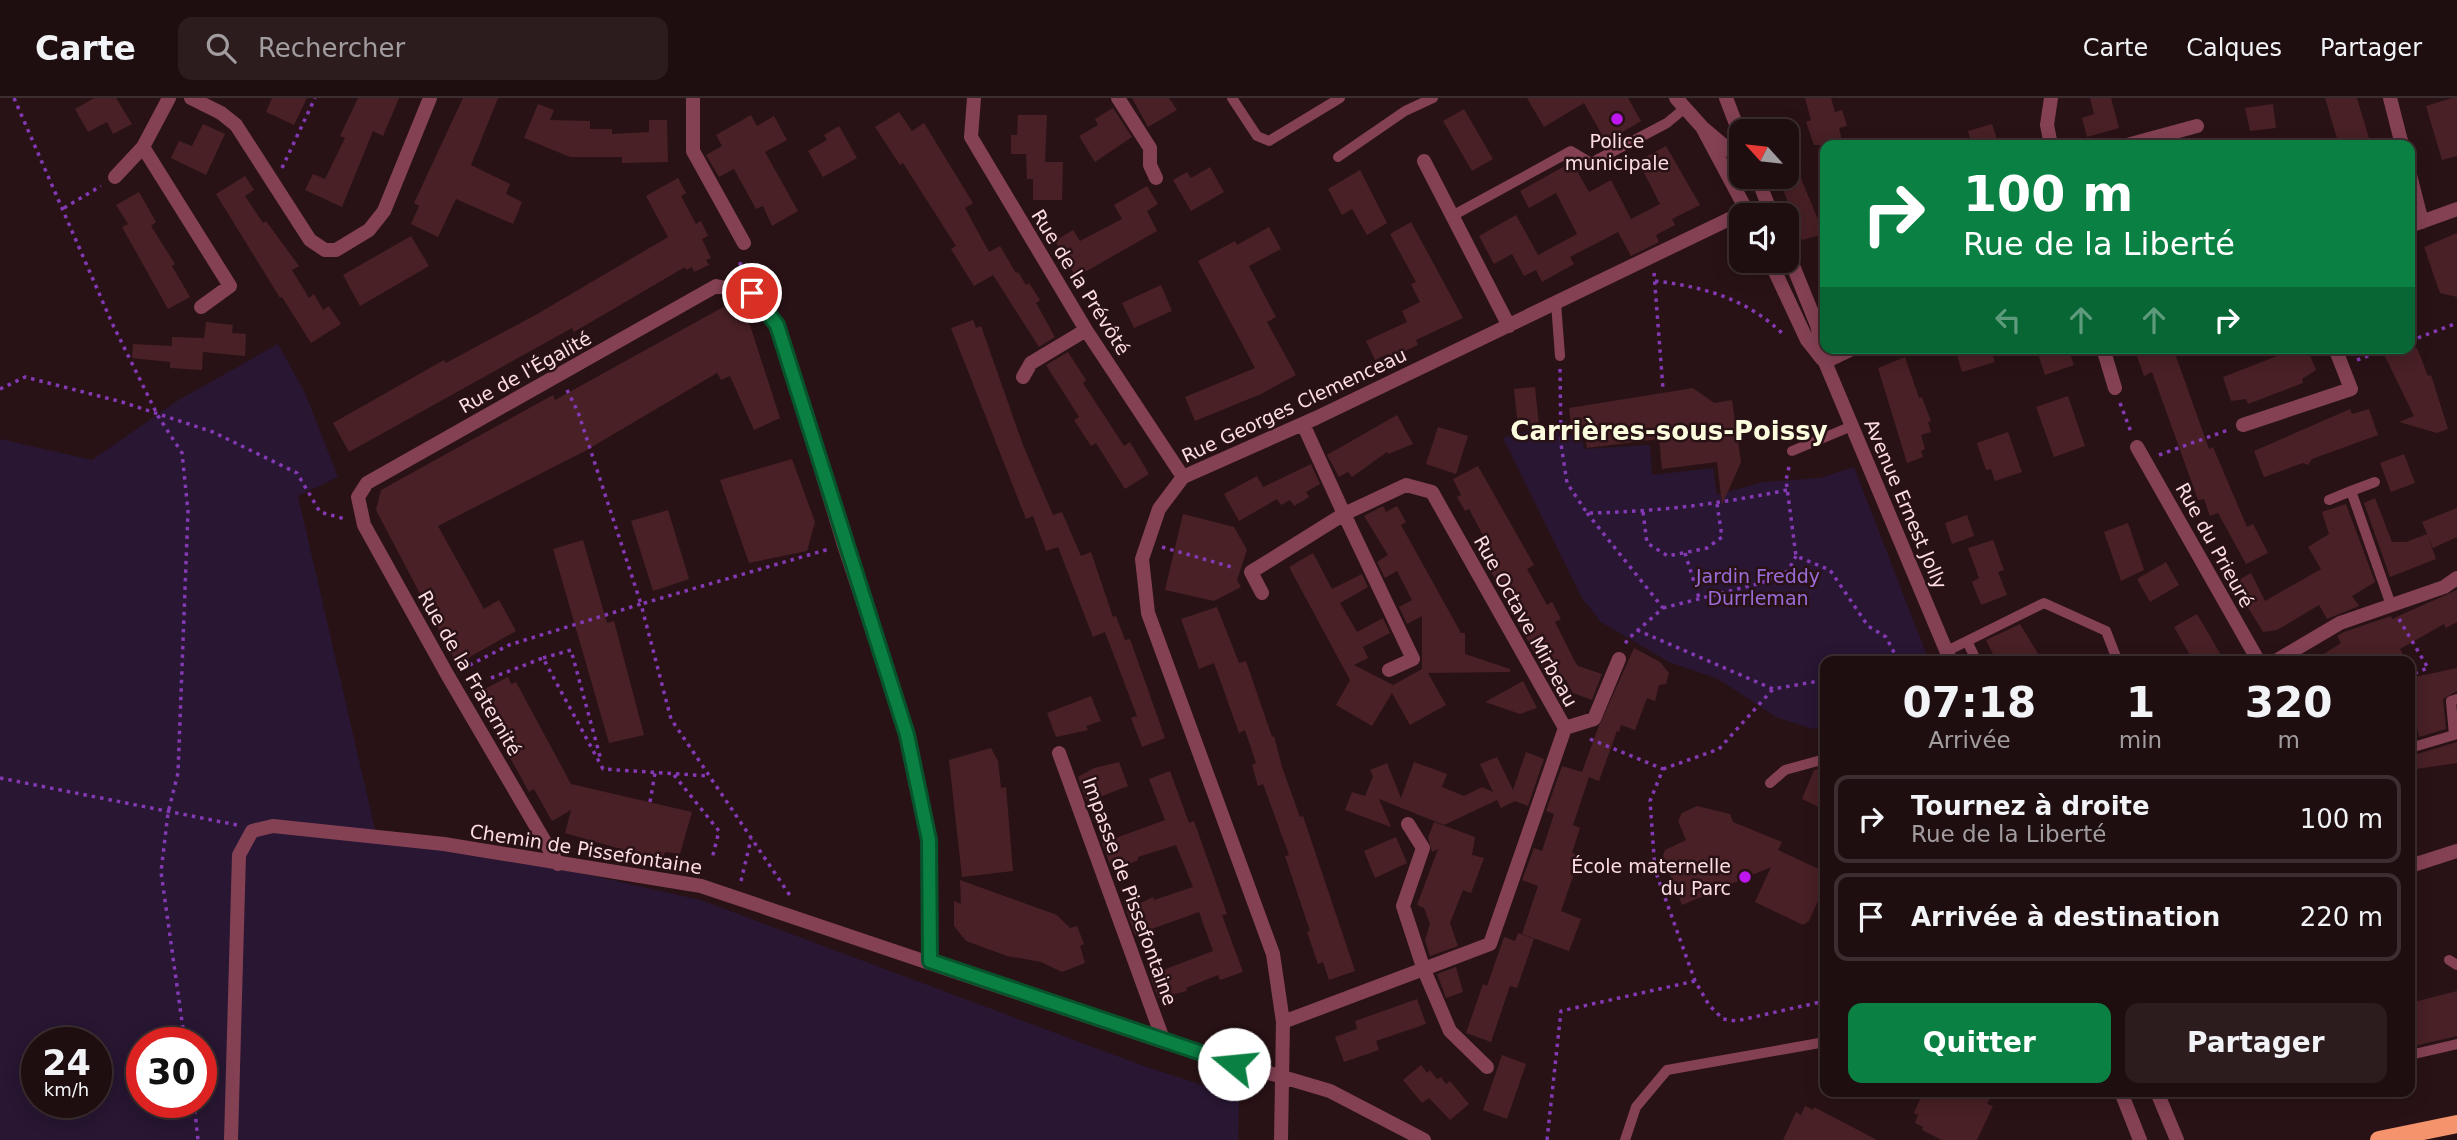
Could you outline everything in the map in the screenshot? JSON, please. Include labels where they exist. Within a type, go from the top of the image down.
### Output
[{"type":"main road","points":[[2379,1140],[2457,1124]]},
{"type":"street","points":[[115,177],[143,147],[169,98]]},
{"type":"street","points":[[191,98],[221,113],[236,125],[276,183],[310,240],[325,250],[337,250],[369,230],[384,211],[430,98]]},
{"type":"street","points":[[693,98],[693,151],[744,243]]},
{"type":"street","name":"Rue de la Prévôté","points":[[974,98],[971,137],[1086,330],[1183,477]]},
{"type":"street","points":[[1118,98],[1150,148],[1150,165],[1157,178]]},
{"type":"street","points":[[1726,98],[1734,119]]},
{"type":"street","points":[[2050,140],[2047,125],[2051,98]]},
{"type":"street","points":[[2390,98],[2401,140]]},
{"type":"street","points":[[1681,103],[1702,127],[1729,150]]},
{"type":"street","points":[[2145,140],[2197,126]]},
{"type":"street","points":[[1702,127],[1743,203]]},
{"type":"street","points":[[143,147],[230,286],[201,307]]},
{"type":"street","points":[[1424,161],[1508,326]]},
{"type":"street","points":[[2416,224],[2457,209]]},
{"type":"street","name":"Rue Georges Clemenceau","points":[[1281,1140],[1283,1022],[1273,954],[1148,613],[1142,559],[1159,509],[1183,477],[1303,424],[1729,222]]},
{"type":"street","name":"Avenue Ernest Jolly","points":[[1776,273],[1807,340],[1825,362]]},
{"type":"street","name":"Avenue Ernest Jolly","points":[[1796,273],[1820,339]]},
{"type":"street","name":"Rue de l'Égalité","points":[[358,498],[367,483],[716,286],[736,290]]},
{"type":"street","points":[[736,290],[752,293],[777,325],[907,735],[929,840],[930,961]]},
{"type":"street","points":[[1023,377],[1031,363],[1086,330]]},
{"type":"street","name":"Avenue Ernest Jolly","points":[[1823,354],[1949,656]]},
{"type":"street","points":[[1825,362],[1842,354]]},
{"type":"street","points":[[2105,354],[2115,388]]},
{"type":"street","points":[[2243,425],[2351,389],[2337,354]]},
{"type":"street","points":[[1303,424],[1413,659],[1389,670]]},
{"type":"street","name":"Rue du Prieuré","points":[[2141,453],[2256,656]]},
{"type":"street","name":"Rue Octave Mirbeau","points":[[1251,572],[1344,514],[1406,485],[1432,492],[1565,729],[1490,944],[1283,1022]]},
{"type":"street","name":"Rue de la Fraternité","points":[[358,498],[364,525],[448,677],[558,864]]},
{"type":"street","points":[[1251,572],[1262,593]]},
{"type":"street","points":[[2284,656],[2340,623],[2444,587],[2457,578]]},
{"type":"street","points":[[1565,729],[1594,719],[1619,659]]},
{"type":"street","name":"Impasse de Pissefontaine","points":[[1059,753],[1164,1042]]},
{"type":"street","points":[[1408,824],[1423,848],[1403,906],[1424,970],[1450,1031],[1487,1067]]},
{"type":"street","name":"Chemin de Pissefontaine","points":[[252,831],[273,826],[444,844],[701,886],[1164,1042],[1330,1091],[1424,1140]]},
{"type":"street","points":[[231,1140],[239,855],[252,831]]},
{"type":"street","points":[[2415,864],[2457,851]]},
{"type":"street","points":[[2123,1097],[2140,1140]]},
{"type":"street","points":[[2159,1097],[2177,1140]]},
{"type":"lane","points":[[1231,98],[1257,136],[1269,141],[1340,98]]},
{"type":"lane","points":[[1338,157],[1405,111],[1433,98]]},
{"type":"lane","points":[[1452,216],[1571,152],[1591,163],[1667,123],[1681,103]]},
{"type":"lane","points":[[1556,303],[1560,356]]},
{"type":"lane","points":[[1792,451],[1852,426]]},
{"type":"lane","points":[[2329,500],[2375,482]]},
{"type":"lane","points":[[2351,491],[2391,605]]},
{"type":"lane","points":[[1949,656],[1967,641],[2044,603],[2106,631],[2116,656]]},
{"type":"lane","points":[[1967,641],[1974,656]]},
{"type":"lane","points":[[2415,747],[2454,735],[2451,701],[2457,699]]},
{"type":"lane","points":[[1770,783],[1785,770],[1820,760]]},
{"type":"lane","points":[[1625,1140],[1636,1107],[1667,1070],[1820,1043]]},
{"type":"lane","points":[[2415,1054],[2457,1044]]},
{"type":"path","points":[[14,98],[112,323],[158,416],[182,453],[188,511],[178,773],[168,813],[161,872],[182,1027]]},
{"type":"path","points":[[276,183],[315,98]]},
{"type":"path","points":[[64,208],[115,177]]},
{"type":"path","points":[[736,290],[744,243]]},
{"type":"path","points":[[1653,257],[1663,389]]},
{"type":"path","points":[[1655,281],[1725,296],[1768,320],[1786,337]]},
{"type":"path","points":[[2415,339],[2457,323]]},
{"type":"path","points":[[2342,366],[2374,354]]},
{"type":"path","points":[[1560,356],[1561,444],[1567,483],[1587,513],[1663,608]]},
{"type":"path","points":[[560,374],[578,412],[642,604],[671,719],[807,921]]},
{"type":"path","points":[[0,389],[24,376],[122,402],[213,432],[297,473],[320,513],[364,525]]},
{"type":"path","points":[[2115,388],[2141,453],[2243,425]]},
{"type":"path","points":[[1628,639],[1663,608],[1761,583],[1788,571],[1796,556],[1786,480]]},
{"type":"path","points":[[1587,513],[1643,512],[1717,504],[1787,490]]},
{"type":"path","points":[[1643,512],[1647,542],[1668,556],[1707,548],[1722,537],[1717,504]]},
{"type":"path","points":[[1147,544],[1251,572]]},
{"type":"path","points":[[448,677],[509,645],[845,545]]},
{"type":"path","points":[[1685,553],[1699,598]]},
{"type":"path","points":[[1796,556],[1830,570],[1868,626],[1886,637],[1896,656]]},
{"type":"path","points":[[2391,605],[2428,668],[2415,673]]},
{"type":"path","points":[[1637,631],[1773,690],[1820,681]]},
{"type":"path","points":[[491,678],[571,650],[603,769]]},
{"type":"path","points":[[543,658],[603,769]]},
{"type":"path","points":[[1565,729],[1663,769],[1719,749],[1773,690]]},
{"type":"path","points":[[603,769],[709,776]]},
{"type":"path","points":[[1663,769],[1650,801],[1655,870],[1695,981],[1709,1005],[1723,1019],[1736,1021],[1820,1002]]},
{"type":"path","points":[[650,802],[655,773]]},
{"type":"path","points":[[674,775],[719,831],[712,859]]},
{"type":"path","points":[[0,778],[168,813],[228,822],[252,831]]},
{"type":"path","points":[[737,898],[751,839]]},
{"type":"path","points":[[1547,1140],[1561,1011],[1695,981]]},
{"type":"path","points":[[196,1118],[198,1140]]},
{"type":"green space","points":[[278,344],[305,393],[338,477],[298,496],[377,838],[572,871],[701,900],[1141,1065],[1239,1097],[1238,1140],[0,1140],[0,439],[92,460],[177,401]]},
{"type":"green space","name":"Jardin Freddy Durrleman","points":[[1567,420],[1568,435],[1581,433],[1584,449],[1650,445],[1652,475],[1713,468],[1717,495],[1762,482],[1820,478],[1854,467],[1927,656],[1820,656],[1820,727],[1813,729],[1776,717],[1718,679],[1669,662],[1601,622],[1582,598],[1503,438]]},
{"type":"building","points":[[94,98],[116,98],[132,124],[113,134],[107,122],[88,132],[75,109]]},
{"type":"building","points":[[272,98],[307,98],[294,125],[266,112]]},
{"type":"building","points":[[358,98],[399,98],[383,136],[373,131],[342,207],[305,190],[313,174],[325,179],[345,138],[340,136]]},
{"type":"building","points":[[463,98],[498,98],[471,165],[510,184],[506,194],[522,202],[513,224],[456,199],[438,237],[411,224],[419,206],[414,203]]},
{"type":"building","points":[[1132,98],[1169,98],[1177,110],[1148,127]]},
{"type":"building","points":[[1527,98],[1628,98],[1641,121],[1606,142],[1584,103],[1544,127]]},
{"type":"building","points":[[1805,98],[1831,98],[1835,112],[1842,110],[1847,126],[1839,128],[1842,140],[1820,140],[1820,145],[1814,145],[1806,122],[1811,120]]},
{"type":"building","points":[[2090,98],[2111,98],[2119,128],[2087,137],[2082,118],[2094,114]]},
{"type":"building","points":[[2325,98],[2357,98],[2370,140],[2338,140]]},
{"type":"building","points":[[2457,98],[2457,156],[2442,160],[2426,106]]},
{"type":"building","points":[[538,104],[554,110],[550,120],[590,121],[590,129],[612,129],[612,134],[649,132],[649,120],[667,120],[668,162],[622,163],[622,157],[570,157],[524,138]]},
{"type":"building","points":[[2273,104],[2276,128],[2250,131],[2245,108]]},
{"type":"building","points":[[1113,108],[1132,137],[1095,162],[1079,136],[1098,125],[1095,119]]},
{"type":"building","points":[[1464,109],[1493,159],[1472,171],[1443,121]]},
{"type":"building","points":[[899,112],[912,131],[924,123],[973,203],[965,208],[989,252],[1000,246],[1016,273],[1018,272],[1026,285],[1029,283],[1040,300],[1036,303],[1055,337],[1039,347],[993,275],[974,286],[951,249],[956,246],[903,163],[900,165],[875,127]]},
{"type":"building","points":[[751,115],[757,126],[774,116],[787,140],[765,152],[798,211],[772,226],[763,206],[756,209],[734,169],[719,177],[706,155],[722,146],[716,135]]},
{"type":"building","points":[[1018,115],[1047,115],[1045,162],[1063,162],[1062,200],[1033,200],[1033,179],[1027,179],[1026,154],[1011,154],[1011,135],[1017,135]]},
{"type":"building","points":[[203,124],[225,134],[206,175],[171,158],[179,141],[192,146]]},
{"type":"building","points":[[1992,124],[1997,140],[1971,140],[1968,131]]},
{"type":"building","points":[[839,126],[857,158],[823,177],[808,151],[827,140],[824,135]]},
{"type":"building","points":[[1666,146],[1700,205],[1672,219],[1675,225],[1656,235],[1659,242],[1631,256],[1618,232],[1570,257],[1574,264],[1542,282],[1536,270],[1524,276],[1512,254],[1494,264],[1479,236],[1516,215],[1538,255],[1577,234],[1556,193],[1529,208],[1520,191],[1572,162],[1589,192],[1611,180],[1631,219],[1660,204],[1638,161]]},
{"type":"building","points":[[1210,167],[1224,192],[1191,211],[1173,180],[1187,172],[1191,178]]},
{"type":"building","points":[[1360,170],[1387,223],[1367,235],[1352,209],[1342,215],[1328,189]]},
{"type":"building","points":[[1799,173],[1820,224],[1820,235],[1802,240],[1799,232],[1799,203],[1788,203],[1783,189],[1799,189]]},
{"type":"building","points":[[245,176],[254,190],[245,196],[263,223],[266,221],[299,266],[292,270],[309,298],[314,294],[323,310],[329,306],[341,324],[311,343],[216,194]]},
{"type":"building","points":[[678,178],[686,193],[681,196],[696,224],[701,221],[708,236],[702,239],[711,258],[706,260],[709,265],[694,272],[692,267],[686,270],[685,267],[574,332],[572,328],[349,452],[333,423],[444,360],[446,363],[539,313],[668,237],[646,196]]},
{"type":"building","points":[[1147,186],[1158,204],[1147,211],[1157,231],[1076,277],[1055,241],[1073,230],[1080,241],[1122,219],[1114,205]]},
{"type":"building","points":[[139,192],[156,222],[151,226],[175,264],[172,266],[190,297],[168,309],[122,227],[128,224],[116,205]]},
{"type":"building","points":[[1411,222],[1463,318],[1416,340],[1418,345],[1390,358],[1388,354],[1375,360],[1366,341],[1407,322],[1402,311],[1420,302],[1411,284],[1416,282],[1390,234]]},
{"type":"building","points":[[1269,227],[1281,249],[1249,266],[1276,317],[1267,322],[1296,375],[1261,394],[1195,421],[1185,397],[1255,368],[1198,261],[1235,241],[1237,245]]},
{"type":"building","points":[[2457,233],[2457,297],[2440,293],[2424,247]]},
{"type":"building","points":[[411,236],[429,266],[360,306],[343,275]]},
{"type":"building","points":[[1161,285],[1172,311],[1134,328],[1122,303]]},
{"type":"building","points":[[725,306],[747,316],[780,418],[754,430],[730,376],[721,380],[717,373],[585,451],[438,526],[484,609],[499,600],[516,631],[457,664],[376,510],[381,490],[553,395],[555,400]]},
{"type":"building","points":[[973,320],[976,328],[981,326],[1023,445],[1053,515],[1062,512],[1081,556],[1091,552],[1113,617],[1116,616],[1125,640],[1130,639],[1165,738],[1142,747],[1131,718],[1137,716],[1105,632],[1093,637],[1058,547],[1046,551],[1033,516],[1026,519],[951,328]]},
{"type":"building","points":[[206,322],[233,325],[232,333],[246,334],[245,356],[203,352],[202,370],[170,368],[170,362],[132,358],[133,344],[172,346],[172,337],[204,338],[203,347]]},
{"type":"building","points":[[2417,348],[2428,376],[2431,375],[2448,429],[2437,433],[2399,422],[2414,416],[2384,354],[2415,354]]},
{"type":"building","points":[[1068,352],[1086,380],[1083,383],[1124,446],[1130,442],[1149,474],[1125,489],[1096,443],[1091,446],[1074,420],[1079,417],[1046,365]]},
{"type":"building","points":[[1957,354],[1992,354],[1995,362],[1962,372]]},
{"type":"building","points":[[2038,354],[2070,354],[2074,365],[2045,375]]},
{"type":"building","points":[[2136,354],[2175,354],[2209,449],[2213,447],[2247,527],[2253,524],[2268,553],[2246,564],[2218,513],[2210,516],[2204,499],[2198,500],[2152,372],[2144,376]]},
{"type":"building","points":[[2282,354],[2309,354],[2316,370],[2302,379],[2303,383],[2248,404],[2246,399],[2231,401],[2223,377]]},
{"type":"building","points":[[1905,357],[1919,398],[1922,397],[1931,421],[1928,422],[1931,432],[1921,435],[1925,449],[1921,451],[1923,457],[1907,463],[1878,368]]},
{"type":"building","points":[[1535,387],[1539,425],[1518,427],[1514,389]]},
{"type":"building","points":[[1693,388],[1714,403],[1732,400],[1741,462],[1722,505],[1717,462],[1662,469],[1659,439],[1587,448],[1584,431],[1572,433],[1569,408]]},
{"type":"building","points":[[2068,396],[2085,446],[2054,457],[2036,407]]},
{"type":"building","points":[[2350,409],[2352,414],[2369,409],[2378,435],[2312,459],[2308,465],[2303,463],[2264,477],[2254,451]]},
{"type":"building","points":[[1397,415],[1413,444],[1388,454],[1387,452],[1352,477],[1348,472],[1339,477],[1327,455]]},
{"type":"building","points":[[1438,427],[1468,436],[1456,474],[1426,464]]},
{"type":"building","points":[[2008,432],[2022,472],[1995,481],[1991,469],[1986,470],[1977,443]]},
{"type":"building","points":[[2404,454],[2415,483],[2391,492],[2380,463]]},
{"type":"building","points":[[792,459],[815,522],[807,551],[749,563],[720,480]]},
{"type":"building","points":[[1311,464],[1320,484],[1306,492],[1309,497],[1294,506],[1290,500],[1281,505],[1277,499],[1239,521],[1224,494],[1257,476],[1263,487]]},
{"type":"building","points":[[1478,466],[1534,565],[1527,569],[1547,605],[1552,602],[1561,619],[1555,622],[1574,660],[1578,666],[1602,674],[1592,700],[1573,693],[1566,680],[1545,673],[1481,553],[1486,550],[1482,543],[1486,541],[1469,509],[1465,511],[1457,497],[1461,495],[1453,479]]},
{"type":"building","points":[[2375,498],[2392,542],[2406,542],[2427,534],[2422,522],[2457,508],[2457,537],[2433,548],[2428,536],[2436,559],[2390,577],[2364,503]]},
{"type":"building","points":[[2346,504],[2375,582],[2352,596],[2359,606],[2327,619],[2319,605],[2277,630],[2263,632],[2233,583],[2251,573],[2265,601],[2321,569],[2308,547],[2329,534],[2322,512]]},
{"type":"building","points":[[1383,506],[1386,512],[1397,506],[1406,522],[1401,525],[1461,633],[1465,633],[1465,654],[1510,669],[1510,672],[1428,673],[1446,705],[1410,725],[1392,693],[1372,726],[1336,705],[1350,680],[1289,567],[1313,553],[1332,589],[1362,574],[1368,587],[1340,603],[1357,632],[1383,618],[1390,633],[1363,647],[1368,658],[1354,665],[1393,685],[1422,669],[1422,616],[1407,624],[1399,607],[1412,600],[1397,571],[1385,578],[1377,562],[1388,555],[1364,516]]},
{"type":"building","points":[[668,510],[689,579],[653,591],[631,521]]},
{"type":"building","points":[[1183,514],[1234,527],[1247,550],[1237,580],[1241,587],[1214,601],[1165,590]]},
{"type":"building","points":[[1967,515],[1974,536],[1952,544],[1945,523]]},
{"type":"building","points":[[2128,523],[2144,570],[2121,581],[2104,532]]},
{"type":"building","points":[[583,540],[607,623],[614,621],[644,735],[609,743],[553,549]]},
{"type":"building","points":[[1993,540],[2004,570],[1998,572],[2007,595],[1981,605],[1972,582],[1979,578],[1968,548]]},
{"type":"building","points":[[2166,562],[2179,585],[2150,602],[2137,579]]},
{"type":"building","points":[[2457,590],[2457,622],[2446,628],[2444,624],[2400,649],[2404,656],[2320,656],[2341,643],[2337,636],[2344,632],[2391,616],[2392,619]]},
{"type":"building","points":[[1217,607],[1239,663],[1246,661],[1300,817],[1303,816],[1355,971],[1329,980],[1323,962],[1318,964],[1307,932],[1310,931],[1285,856],[1289,855],[1263,784],[1258,786],[1252,765],[1256,763],[1245,730],[1239,733],[1214,663],[1199,669],[1181,619]]},
{"type":"building","points":[[2197,614],[2222,656],[2191,656],[2174,627]]},
{"type":"building","points":[[2020,624],[2039,656],[1994,656],[1986,640]]},
{"type":"building","points":[[1634,648],[1660,662],[1669,673],[1666,684],[1659,685],[1655,701],[1647,698],[1635,730],[1621,725],[1619,732],[1617,731],[1599,781],[1589,777],[1573,825],[1580,828],[1572,853],[1580,856],[1561,911],[1581,919],[1569,951],[1522,934],[1538,886],[1522,880],[1534,848],[1542,851],[1554,814],[1546,811],[1562,766],[1582,772],[1598,728]]},
{"type":"building","points":[[2457,668],[2457,691],[2443,699],[2446,729],[2419,737],[2415,719],[2415,677]]},
{"type":"building","points":[[508,677],[511,684],[516,682],[571,784],[692,812],[680,854],[665,852],[662,861],[565,833],[571,810],[552,821],[534,789],[529,792],[475,694]]},
{"type":"building","points":[[1523,681],[1537,708],[1520,714],[1485,702]]},
{"type":"building","points":[[1091,696],[1101,721],[1086,726],[1088,730],[1056,737],[1047,713]]},
{"type":"building","points":[[2457,742],[2457,763],[2416,769],[2415,755]]},
{"type":"building","points":[[991,748],[998,761],[1001,788],[1006,787],[1013,871],[962,877],[949,760]]},
{"type":"building","points":[[1526,752],[1544,759],[1528,806],[1515,801],[1501,808],[1497,800],[1444,825],[1379,799],[1391,827],[1345,810],[1352,792],[1365,796],[1373,776],[1370,770],[1387,763],[1401,798],[1414,762],[1447,774],[1442,787],[1464,796],[1482,787],[1493,792],[1480,764],[1497,757],[1513,790]]},
{"type":"building","points":[[1119,762],[1128,786],[1087,802],[1078,777],[1094,768]]},
{"type":"building","points":[[1820,768],[1820,808],[1802,799],[1814,770]]},
{"type":"building","points":[[1170,771],[1189,823],[1194,821],[1227,914],[1222,915],[1243,972],[1220,980],[1218,975],[1186,988],[1187,991],[1158,998],[1150,975],[1213,951],[1199,912],[1135,935],[1126,910],[1153,897],[1154,900],[1193,887],[1176,845],[1138,857],[1138,860],[1124,866],[1123,863],[1111,867],[1102,843],[1165,820],[1149,779]]},
{"type":"building","points":[[1697,806],[1730,814],[1733,822],[1782,842],[1778,850],[1820,870],[1820,896],[1809,921],[1803,925],[1755,902],[1771,867],[1682,905],[1663,856],[1665,850],[1686,840],[1678,821],[1682,813]]},
{"type":"building","points":[[1434,822],[1475,837],[1472,855],[1484,858],[1471,893],[1463,890],[1450,923],[1458,946],[1430,956],[1425,940],[1430,924],[1424,908],[1417,905],[1438,849],[1432,852],[1428,838]]},
{"type":"building","points":[[1396,837],[1407,863],[1375,878],[1364,851]]},
{"type":"building","points":[[960,880],[1057,915],[1070,928],[1077,926],[1084,944],[1080,946],[1085,963],[1062,972],[1041,962],[1007,956],[966,941],[954,926],[954,901],[961,904]]},
{"type":"building","points":[[1518,933],[1534,939],[1517,988],[1510,986],[1491,1042],[1466,1033],[1483,984],[1487,986],[1504,937],[1515,941]]},
{"type":"building","points":[[1456,967],[1463,992],[1446,998],[1437,974]]},
{"type":"building","points":[[2457,991],[2457,1036],[2415,1046],[2415,1002]]},
{"type":"building","points":[[1417,999],[1426,1024],[1376,1041],[1379,1050],[1344,1062],[1335,1037],[1357,1029],[1355,1021]]},
{"type":"building","points":[[1502,1055],[1526,1064],[1507,1119],[1483,1110]]},
{"type":"building","points":[[1421,1065],[1427,1073],[1430,1070],[1437,1079],[1441,1077],[1446,1084],[1450,1081],[1469,1104],[1450,1120],[1429,1098],[1422,1103],[1403,1080]]},
{"type":"building","points":[[1921,1097],[1990,1097],[1987,1104],[1993,1106],[1977,1140],[1942,1140],[1922,1130],[1923,1127],[1915,1123],[1918,1115],[1914,1113]]},
{"type":"building","points":[[1805,1106],[1813,1110],[1814,1107],[1877,1140],[1783,1140],[1796,1112],[1801,1115]]},
{"type":"place","name":"Police municipale","points":[[1617,119]]},
{"type":"place","name":"École maternelle du Parc","points":[[1745,877]]},
{"type":"district","name":"Carrières-sous-Poissy","points":[[1669,431]]},
{"type":"route","points":[[752,293],[777,325],[907,735],[929,840],[930,961],[1234,1064]]}]
